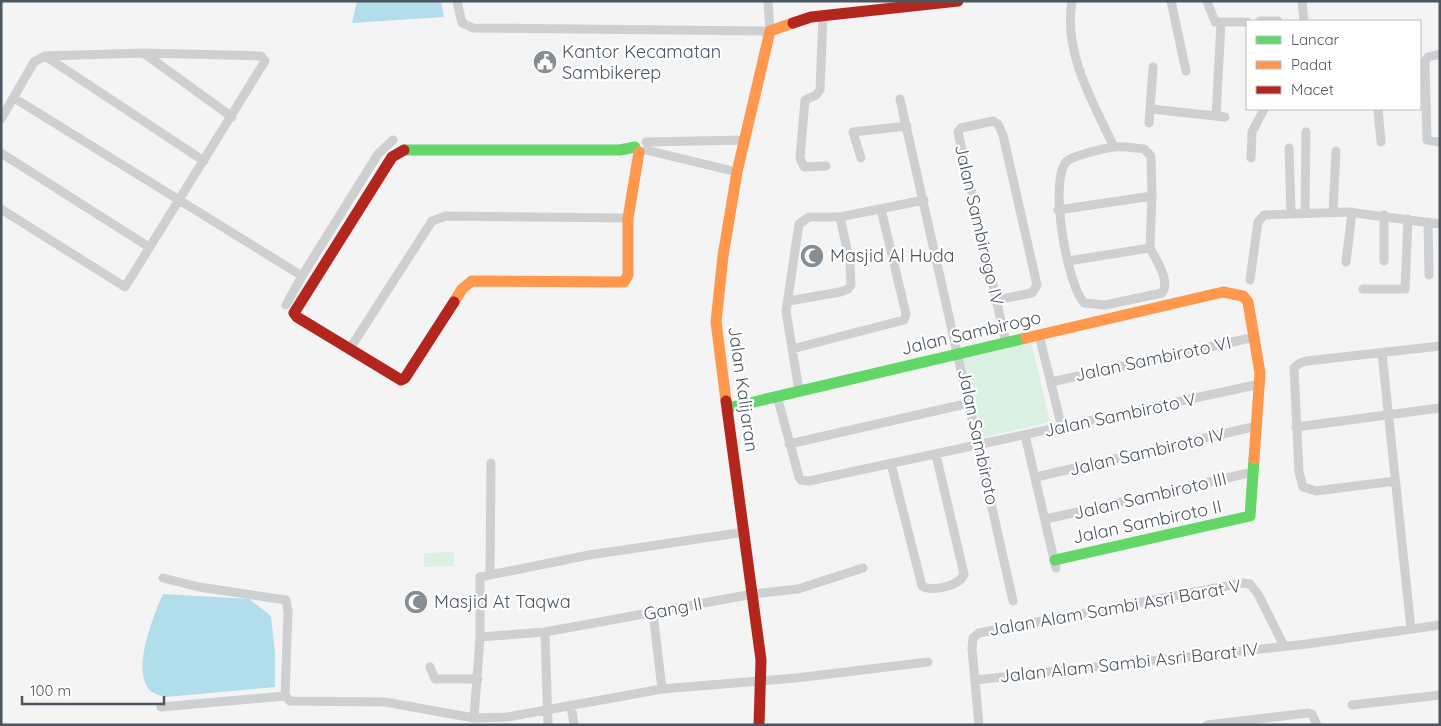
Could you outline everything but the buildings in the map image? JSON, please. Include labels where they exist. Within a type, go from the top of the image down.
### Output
[{"type":"street","points":[[457,1],[462,23],[473,28],[770,31],[811,17],[872,5],[958,1]]},
{"type":"street","points":[[768,1],[770,31]]},
{"type":"street","points":[[1072,1],[1070,11],[1074,50],[1086,85],[1114,147]]},
{"type":"street","points":[[1171,1],[1186,71]]},
{"type":"street","points":[[1207,1],[1213,21],[1222,23],[1246,22]]},
{"type":"street","points":[[1302,1],[1304,20]]},
{"type":"street","points":[[823,15],[820,90],[816,95],[805,100],[800,158],[804,167],[826,166]]},
{"type":"street","points":[[1151,109],[1221,116],[1222,23]]},
{"type":"street","name":"Jalan Kalijaran","points":[[759,725],[761,660],[716,322],[723,256],[737,172],[770,31]]},
{"type":"street","points":[[144,54],[232,117]]},
{"type":"street","points":[[1,119],[34,62],[45,56],[144,54],[263,57],[265,64],[125,287],[1,208]]},
{"type":"street","points":[[1440,54],[1428,57],[1425,61],[1423,78],[1427,143],[1440,142]]},
{"type":"street","points":[[45,56],[204,161]]},
{"type":"street","points":[[1149,123],[1152,66]]},
{"type":"street","points":[[14,98],[179,202],[302,276]]},
{"type":"street","name":"Jalan Sambiroto","points":[[900,99],[980,445],[1013,601]]},
{"type":"street","points":[[1251,158],[1252,132],[1263,110]]},
{"type":"street","points":[[1378,110],[1380,142]]},
{"type":"street","name":"Jalan Sambirogo IV","points":[[996,300],[1032,292],[1037,286],[1003,135],[998,124],[993,121],[961,128],[958,132],[996,300],[1006,343]]},
{"type":"street","points":[[861,158],[853,132],[907,126]]},
{"type":"street","points":[[1305,213],[1306,132]]},
{"type":"street","points":[[286,305],[378,154],[393,140]]},
{"type":"street","points":[[642,148],[628,218],[628,275],[624,282],[472,281],[462,289],[405,378],[401,380],[297,317],[295,310],[392,157],[405,149],[620,150],[642,148],[744,140]]},
{"type":"street","points":[[1114,147],[1144,149],[1149,152],[1152,163],[1152,196],[1150,248],[1165,281],[1165,289],[1162,293],[1105,305],[1094,305],[1081,300],[1075,287],[1068,261],[1058,210],[1060,178],[1067,162],[1114,147]]},
{"type":"street","points":[[642,148],[737,172]]},
{"type":"street","points":[[1289,148],[1291,213]]},
{"type":"street","points":[[1333,212],[1336,151]]},
{"type":"street","points":[[1,153],[149,247]]},
{"type":"street","points":[[1058,210],[1152,196]]},
{"type":"street","points":[[799,391],[787,320],[799,224],[803,220],[816,216],[840,216],[924,200]]},
{"type":"street","points":[[792,349],[900,323],[906,318],[881,209]]},
{"type":"street","points":[[343,210],[354,217]]},
{"type":"street","points":[[1250,280],[1258,222],[1261,217],[1291,213],[1352,212],[1440,224]]},
{"type":"street","points":[[1346,262],[1352,212]]},
{"type":"street","points":[[1384,215],[1384,261]]},
{"type":"street","points":[[349,350],[432,221],[436,218],[446,216],[628,218]]},
{"type":"street","points":[[789,301],[840,292],[848,289],[851,285],[850,263],[840,216]]},
{"type":"street","points":[[1363,289],[1405,290],[1408,219]]},
{"type":"street","points":[[1428,222],[1429,275]]},
{"type":"street","points":[[1068,261],[1150,248]]},
{"type":"street","name":"Jalan Sambirogo","points":[[728,408],[1223,292],[1239,294],[1246,298],[1255,337]]},
{"type":"street","points":[[1039,335],[1062,428]]},
{"type":"street","points":[[1254,472],[1260,384],[1255,337]]},
{"type":"street","name":"Jalan Sambiroto VI","points":[[1051,382],[1255,337]]},
{"type":"street","points":[[1395,481],[1316,491],[1307,490],[1301,483],[1296,427],[1294,368],[1300,363],[1307,361],[1440,346]]},
{"type":"street","points":[[1382,353],[1411,629]]},
{"type":"street","name":"Jalan Sambiroto V","points":[[789,444],[801,480],[813,481],[1260,384]]},
{"type":"street","points":[[777,396],[789,444],[970,403]]},
{"type":"street","points":[[1296,427],[1440,408]]},
{"type":"street","name":"Jalan Sambiroto IV","points":[[1036,477],[1257,426]]},
{"type":"street","name":"Jalan Sambiroto II","points":[[1025,436],[1056,564],[1247,518],[1251,514],[1254,472]]},
{"type":"street","points":[[891,464],[920,580],[922,586],[928,589],[957,583],[962,580],[964,574],[936,455]]},
{"type":"street","points":[[490,575],[491,463]]},
{"type":"street","name":"Jalan Sambiroto III","points":[[1046,519],[1254,472]]},
{"type":"street","points":[[474,718],[480,637],[480,577],[589,555],[745,532]]},
{"type":"street","name":"Gang II","points":[[480,637],[545,632],[753,594],[798,589],[863,568]]},
{"type":"street","points":[[163,578],[198,588],[286,600],[288,612],[285,696],[290,701],[385,702],[474,718],[507,717],[662,689],[760,681],[928,662]]},
{"type":"street","name":"Jalan Alam Sambi Asri Barat V","points":[[975,680],[972,649],[973,638],[979,633],[1242,583],[1250,584],[1258,594],[1286,646]]},
{"type":"street","points":[[653,613],[662,689]]},
{"type":"street","name":"Jalan Alam Sambi Asri Barat IV","points":[[975,680],[1307,644],[1440,625]]},
{"type":"street","points":[[545,632],[548,725]]},
{"type":"street","points":[[430,667],[435,679],[478,679]]},
{"type":"street","points":[[975,680],[979,725]]},
{"type":"street","points":[[1352,705],[1440,695]]},
{"type":"street","points":[[161,707],[285,696]]},
{"type":"street","points":[[571,705],[574,725]]},
{"type":"street","points":[[1207,725],[1312,714],[1317,725]]},
{"type":"green space","points":[[1030,337],[1050,422],[978,439],[958,354]]},
{"type":"green space","points":[[454,552],[454,566],[424,567],[424,553]]},
{"type":"water","points":[[357,1],[441,1],[444,17],[352,23]]},
{"type":"water","points":[[163,594],[249,599],[271,616],[275,653],[275,687],[166,697],[152,692],[146,683],[143,672],[143,659],[154,616]]},
{"type":"traffic: fast","points":[[404,150],[620,150],[635,147]]},
{"type":"traffic: fast","points":[[728,408],[1026,338]]},
{"type":"traffic: fast","points":[[1055,560],[1250,516],[1254,459]]},
{"type":"traffic: slow","points":[[726,401],[716,322],[723,256],[737,172],[770,31],[793,23]]},
{"type":"traffic: slow","points":[[454,302],[462,289],[472,281],[624,282],[628,275],[628,218],[639,152]]},
{"type":"traffic: slow","points":[[1026,338],[1223,292],[1243,296],[1248,302],[1260,373],[1254,459]]},
{"type":"traffic: jam","points":[[793,23],[811,17],[958,1]]},
{"type":"traffic: jam","points":[[404,150],[392,157],[294,313],[297,317],[401,380],[405,378],[454,302]]},
{"type":"traffic: jam","points":[[726,401],[761,660],[759,725]]},
{"type":"place","name":"Kantor Kecamatan Sambikerep","points":[[545,62]]},
{"type":"place","name":"Masjid Al Huda","points":[[812,256]]},
{"type":"place","name":"Masjid At Taqwa","points":[[416,602]]}]
